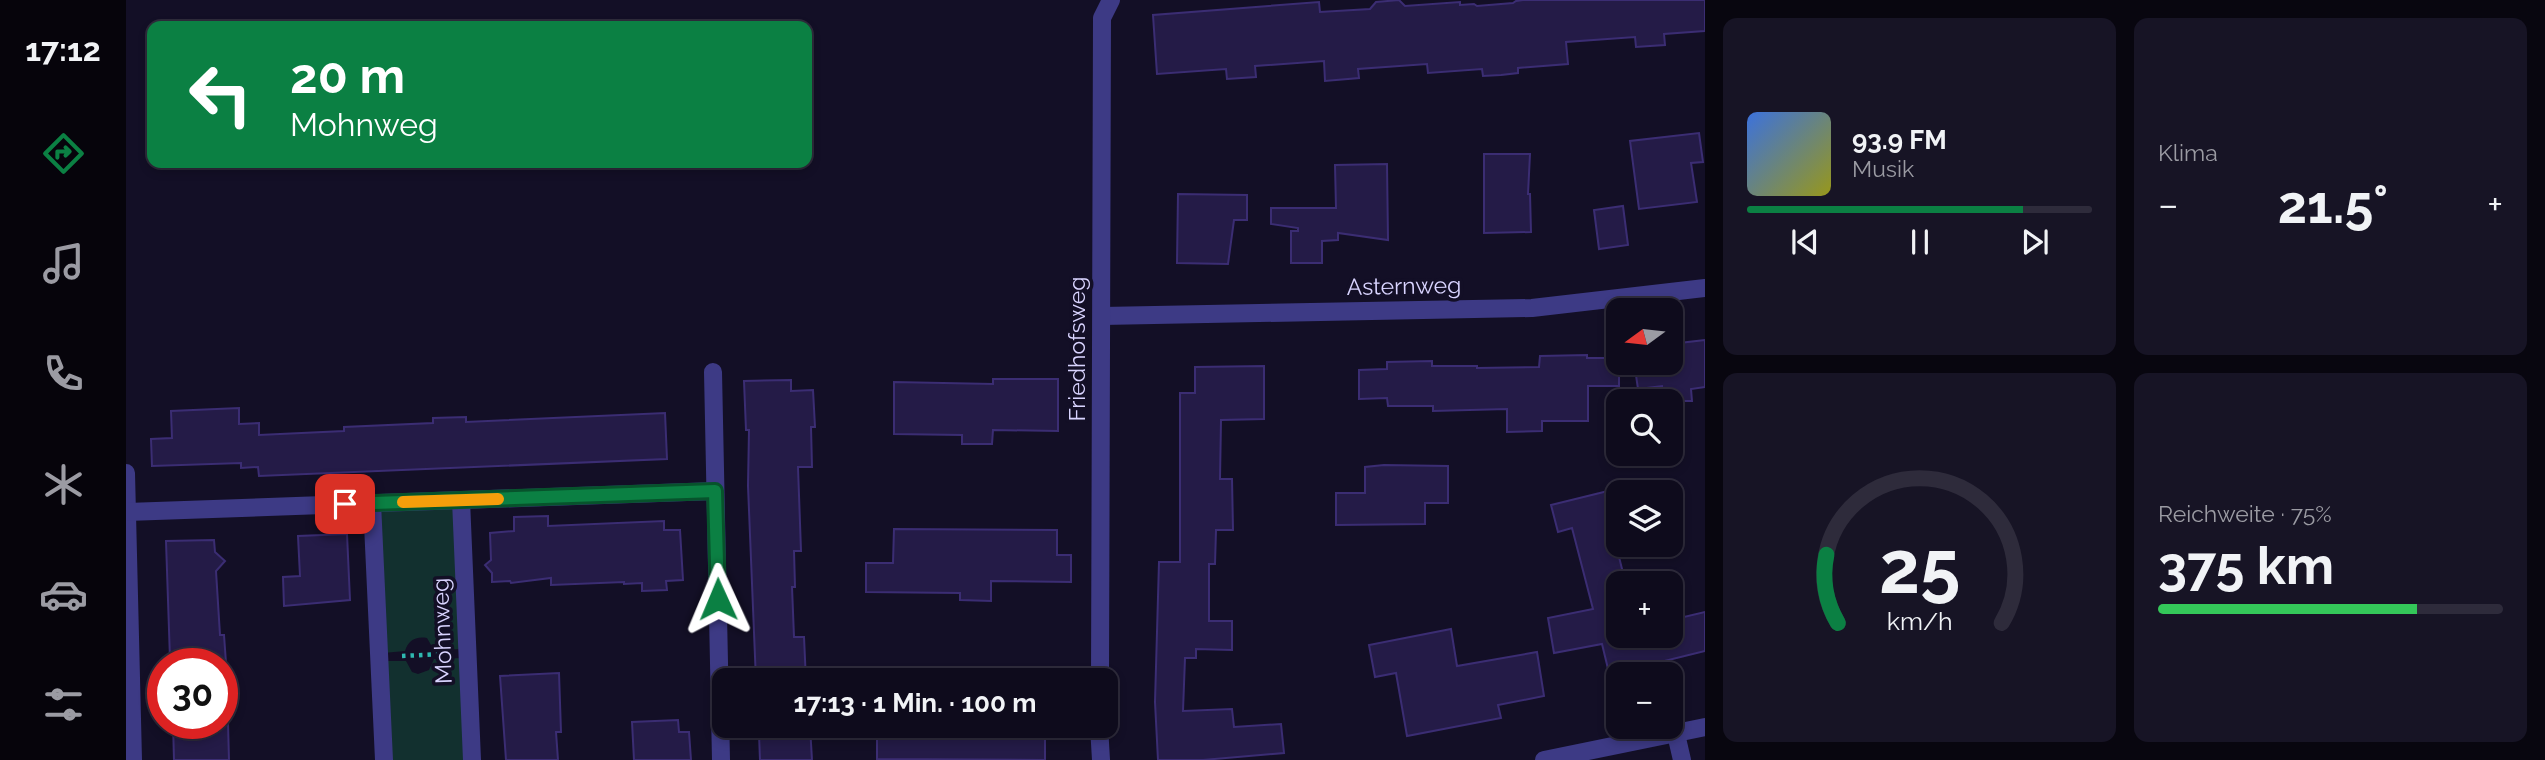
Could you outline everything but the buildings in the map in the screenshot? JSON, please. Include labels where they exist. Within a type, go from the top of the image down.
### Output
[{"type":"street","name":"Friedhofsweg","points":[[1100,668],[1102,18],[1111,0]]},
{"type":"street","name":"Asternweg","points":[[1102,316],[1532,308],[1705,288]]},
{"type":"street","points":[[713,372],[721,760]]},
{"type":"street","points":[[126,474],[133,760]]},
{"type":"street","points":[[127,512],[715,491]]},
{"type":"street","name":"Mohnweg","points":[[461,500],[472,760]]},
{"type":"street","points":[[372,503],[384,760]]},
{"type":"street","points":[[1683,732],[1705,727]]},
{"type":"street","points":[[1100,738],[1101,760]]},
{"type":"street","points":[[1544,760],[1651,739]]},
{"type":"street","points":[[1677,739],[1682,760]]},
{"type":"path","points":[[380,657],[467,653]]},
{"type":"green space","points":[[457,504],[462,649],[434,650],[427,638],[419,638],[408,644],[405,651],[383,653],[377,508]]},
{"type":"green space","points":[[463,658],[467,760],[388,760],[383,661],[406,661],[412,672],[418,674],[429,670],[434,659]]},
{"type":"slow traffic","points":[[403,502],[498,499]]},
{"type":"route","points":[[345,504],[715,491],[718,599]]}]
